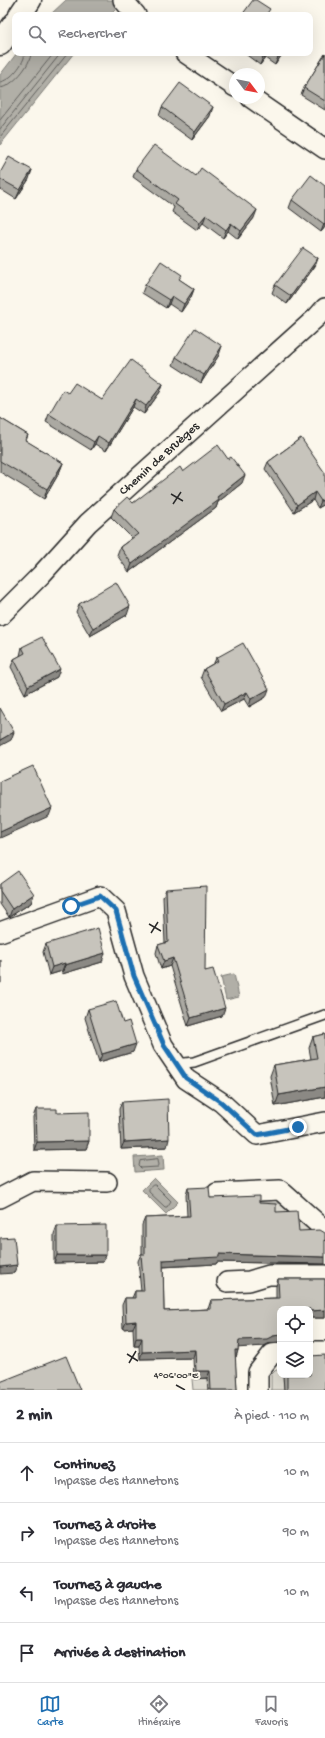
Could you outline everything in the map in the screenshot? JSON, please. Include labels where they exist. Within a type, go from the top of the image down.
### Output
[{"type":"street","points":[[22,12],[30,0]]},
{"type":"street","points":[[0,44],[12,27]]},
{"type":"street","points":[[189,56],[229,83]]},
{"type":"street","points":[[260,104],[325,149]]},
{"type":"street","name":"Chemin de Bruèges","points":[[0,616],[41,575],[88,523],[322,315]]},
{"type":"street","points":[[0,932],[100,896],[116,911],[134,976],[164,1045],[186,1078],[221,1102],[257,1135],[325,1122]]},
{"type":"street","points":[[0,1198],[33,1181],[107,1182]]},
{"type":"street","points":[[217,1193],[280,1190],[325,1230]]},
{"type":"street","points":[[227,1282],[249,1281],[269,1275],[325,1275]]},
{"type":"street","points":[[313,1352],[325,1351]]},
{"type":"street","points":[[258,1390],[258,1372],[272,1354],[277,1353]]},
{"type":"lane","points":[[176,1064],[194,1062],[325,1015]]},
{"type":"shaded area","points":[[256,1203],[280,1203],[323,1238],[296,1239]]},
{"type":"shaded area","points":[[277,1370],[277,1378],[283,1378],[284,1390],[271,1390],[271,1375]]},
{"type":"shaded area","points":[[207,1378],[208,1390],[193,1390],[192,1379]]},
{"type":"water","points":[[66,0],[125,0],[113,12],[53,12]]},
{"type":"water","points":[[15,56],[72,56],[0,145],[0,75]]},
{"type":"water","points":[[234,974],[239,997],[226,1000],[221,977]]},
{"type":"water","points":[[163,1155],[164,1170],[135,1172],[134,1157]]},
{"type":"water","points":[[154,1178],[178,1202],[166,1214],[142,1190]]},
{"type":"building","points":[[253,0],[256,0],[270,9],[268,12],[244,12]]},
{"type":"building","points":[[325,54],[325,101],[304,88]]},
{"type":"building","points":[[180,83],[213,107],[195,132],[162,107]]},
{"type":"building","points":[[154,145],[196,176],[201,168],[257,210],[241,231],[231,223],[226,230],[206,215],[200,222],[175,204],[178,200],[136,169]]},
{"type":"building","points":[[9,157],[32,170],[20,190],[0,179],[0,173]]},
{"type":"building","points":[[311,175],[325,186],[324,224],[292,200]]},
{"type":"building","points":[[303,248],[318,258],[291,296],[275,285]]},
{"type":"building","points":[[161,261],[182,275],[179,279],[194,289],[184,304],[172,296],[169,300],[145,285]]},
{"type":"building","points":[[195,328],[222,346],[204,375],[176,357]]},
{"type":"building","points":[[131,360],[163,384],[146,406],[136,399],[109,443],[98,436],[94,442],[49,414],[63,390],[68,393],[75,383],[102,400]]},
{"type":"building","points":[[0,418],[28,435],[25,440],[63,463],[47,489],[0,461]]},
{"type":"building","points":[[301,438],[325,473],[325,498],[321,501],[315,492],[297,505],[268,462]]},
{"type":"building","points":[[218,445],[228,459],[231,457],[245,475],[217,497],[219,500],[132,564],[120,547],[138,534],[114,509],[127,497],[133,503],[180,467],[183,472]]},
{"type":"building","points":[[116,582],[130,606],[93,628],[79,604]]},
{"type":"building","points":[[42,637],[60,669],[28,686],[14,659],[25,653],[22,647]]},
{"type":"building","points":[[243,643],[269,689],[251,699],[247,692],[224,704],[204,669],[218,661],[216,658]]},
{"type":"building","points":[[0,708],[14,732],[0,740]]},
{"type":"building","points":[[33,766],[52,808],[0,832],[0,781]]},
{"type":"building","points":[[18,871],[34,894],[12,909],[0,891],[0,884]]},
{"type":"building","points":[[206,886],[205,971],[213,969],[225,1008],[191,1018],[173,958],[164,961],[158,945],[168,942],[166,889]]},
{"type":"building","points":[[98,928],[105,953],[65,965],[65,963],[52,967],[46,944]]},
{"type":"building","points":[[1,960],[1,983],[0,983],[0,961]]},
{"type":"building","points":[[116,1001],[123,1023],[129,1021],[136,1044],[102,1054],[88,1009]]},
{"type":"building","points":[[325,1034],[325,1087],[279,1095],[274,1065],[317,1058],[313,1037]]},
{"type":"building","points":[[168,1099],[169,1139],[124,1142],[122,1102]]},
{"type":"building","points":[[36,1109],[57,1109],[57,1113],[89,1112],[89,1141],[37,1142]]},
{"type":"building","points":[[209,1187],[210,1198],[259,1196],[259,1203],[276,1204],[276,1212],[297,1211],[299,1231],[320,1230],[325,1233],[325,1257],[219,1254],[219,1257],[163,1260],[164,1311],[211,1309],[211,1300],[279,1298],[278,1279],[325,1279],[325,1310],[313,1311],[313,1306],[277,1306],[277,1335],[267,1339],[239,1340],[238,1350],[235,1350],[237,1390],[211,1390],[210,1371],[196,1371],[195,1350],[142,1352],[142,1338],[136,1338],[136,1321],[126,1322],[125,1298],[135,1298],[135,1291],[144,1291],[141,1254],[145,1254],[145,1218],[190,1216],[188,1188]]},
{"type":"building","points":[[106,1225],[106,1255],[57,1255],[57,1226]]},
{"type":"building","points":[[14,1237],[17,1265],[0,1267],[0,1238]]},
{"type":"building","points":[[325,1355],[325,1390],[287,1390],[287,1378],[313,1378],[313,1356]]},
{"type":"building","points":[[66,1356],[80,1390],[0,1390],[0,1382]]},
{"type":"route","points":[[71,906],[100,896],[116,911],[134,976],[164,1045],[186,1078],[221,1102],[257,1135],[298,1127]]}]
